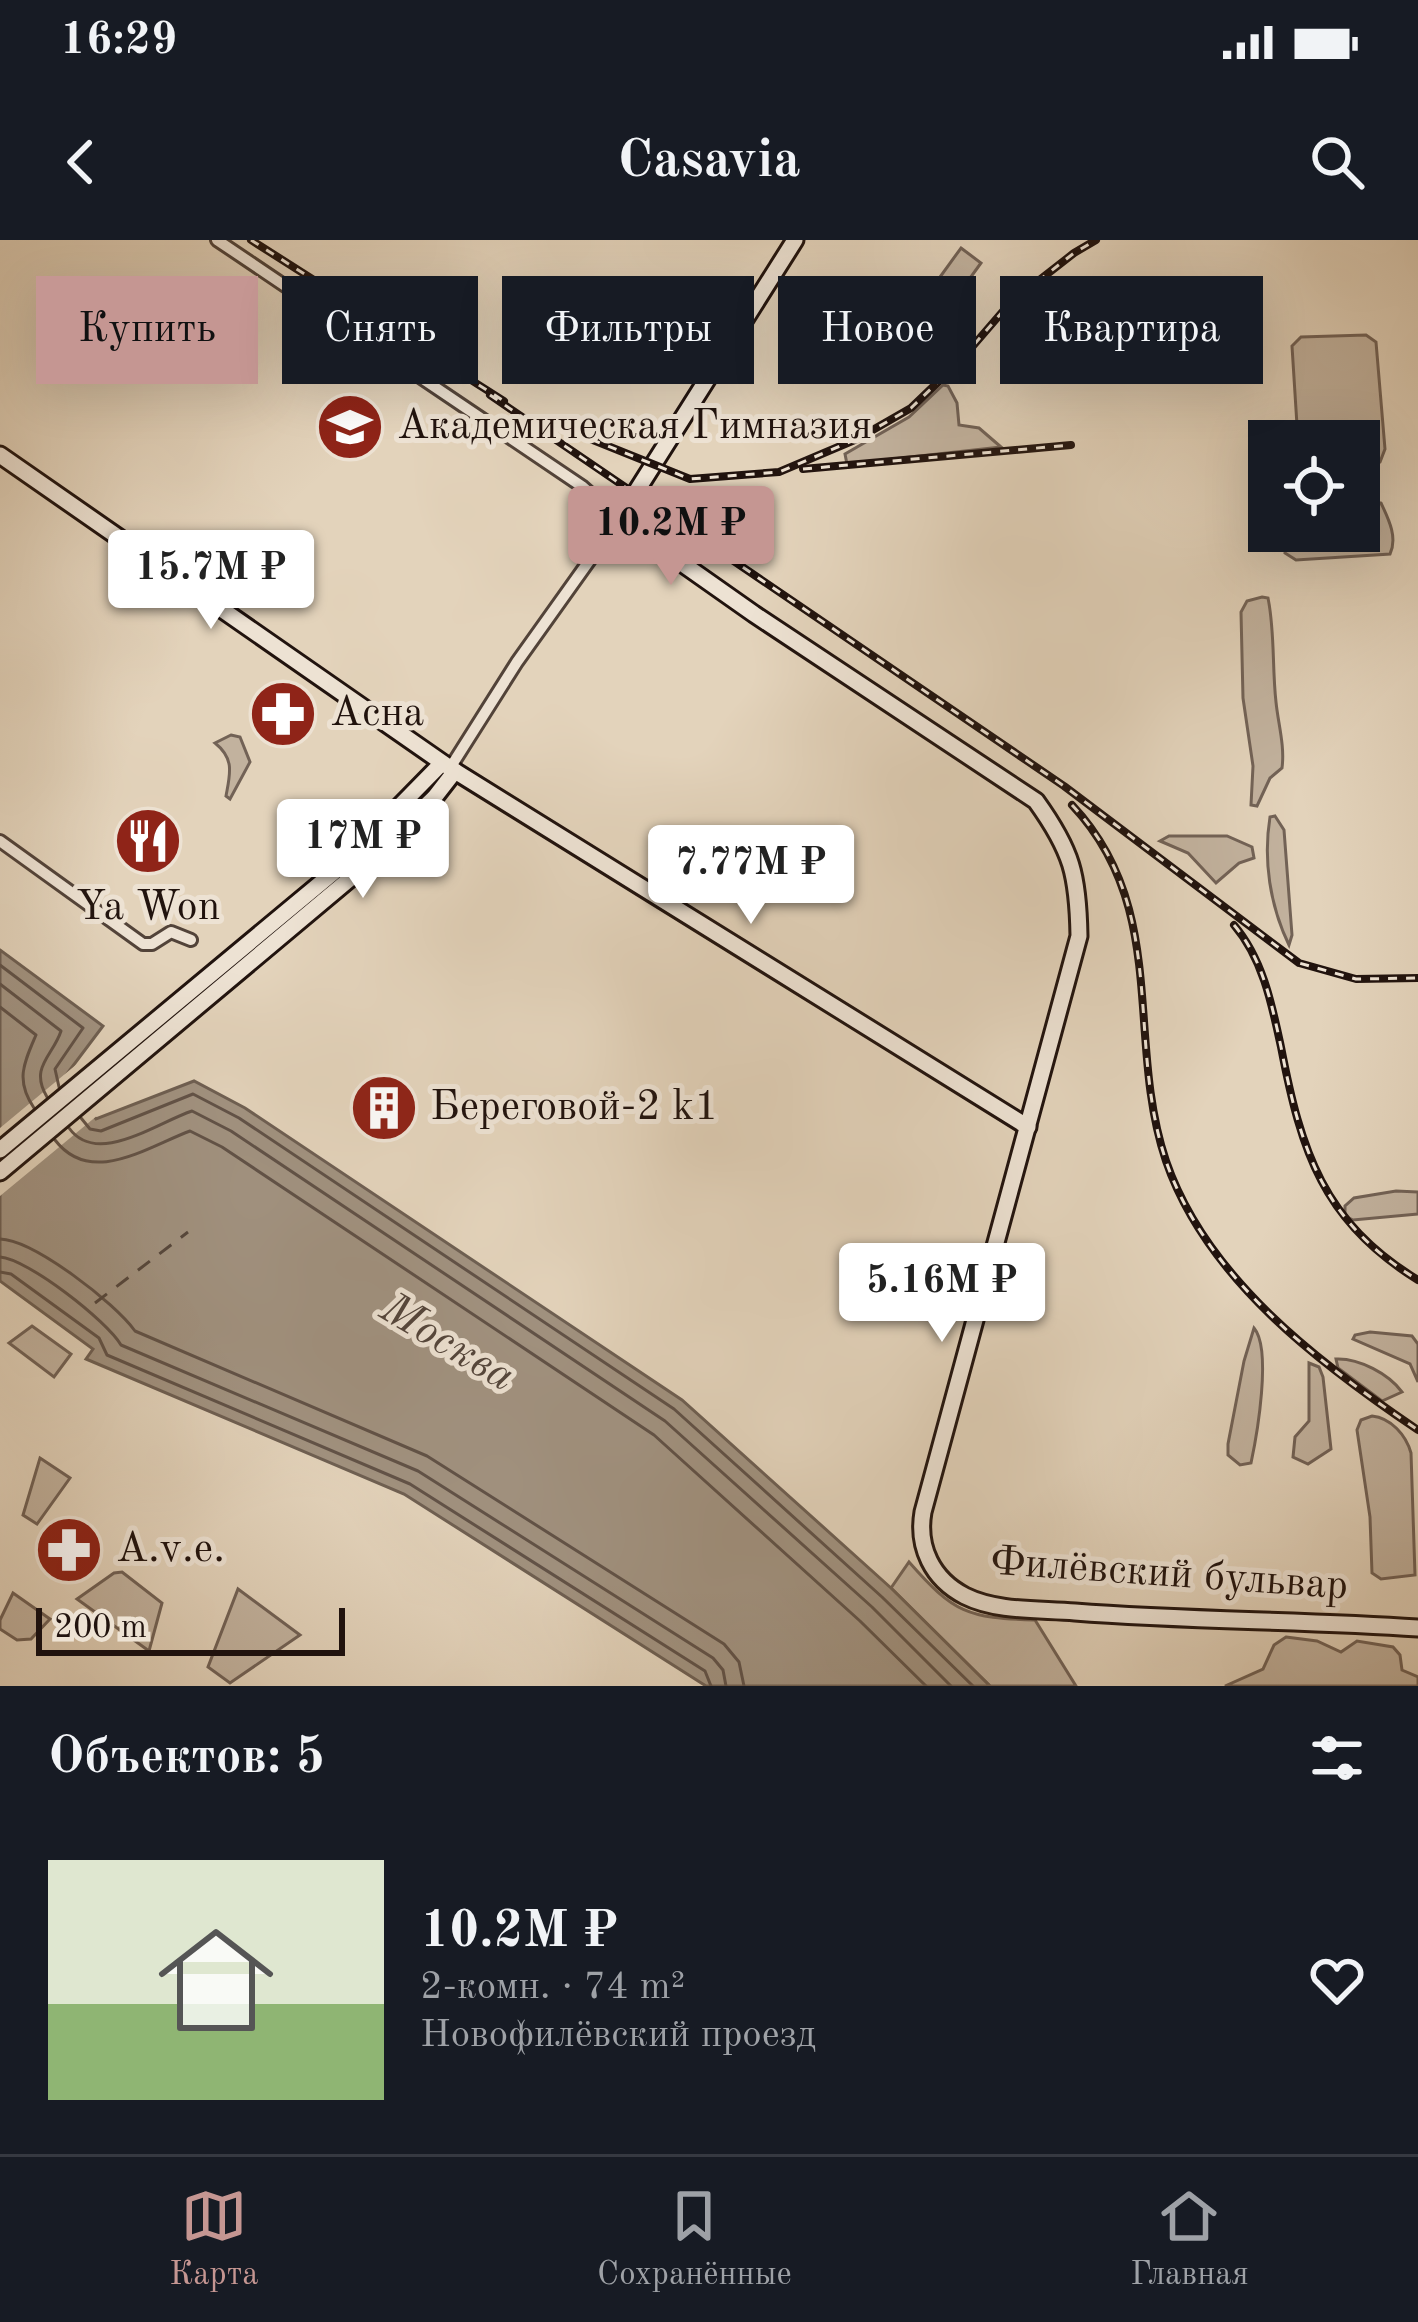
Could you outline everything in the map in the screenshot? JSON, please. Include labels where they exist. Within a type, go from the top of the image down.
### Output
[{"type":"street","points":[[0,455],[449,767],[1028,1127],[1079,936],[1079,894],[1064,840],[1036,801],[754,614],[619,519],[583,487],[217,240]]},
{"type":"street","points":[[237,254],[245,240]]},
{"type":"street","points":[[0,1150],[352,877],[434,798],[449,767],[619,519],[795,240]]},
{"type":"street","points":[[0,841],[143,944],[174,932],[190,940]]},
{"type":"street","points":[[0,1172],[219,980]]},
{"type":"street","name":"Филёвский бульвар","points":[[1028,1127],[923,1512],[920,1540],[928,1562],[965,1596],[999,1606],[1418,1628]]},
{"type":"shaded area","points":[[961,248],[981,263],[972,276],[941,276]]},
{"type":"shaded area","points":[[1366,335],[1376,342],[1385,449],[1380,462],[1380,420],[1297,420],[1292,346],[1301,337]]},
{"type":"shaded area","points":[[943,385],[957,403],[959,425],[979,428],[1001,447],[847,464],[845,454],[909,417]]},
{"type":"shaded area","points":[[1380,503],[1389,521],[1390,554],[1296,560],[1285,553],[1380,552]]},
{"type":"shaded area","points":[[1268,598],[1270,611],[1283,760],[1257,806],[1251,805],[1253,766],[1243,698],[1241,612],[1247,601]]},
{"type":"shaded area","points":[[231,735],[240,737],[250,762],[230,799],[226,796],[228,761],[215,743]]},
{"type":"shaded area","points":[[1275,816],[1284,830],[1289,945],[1277,915],[1268,866],[1270,817]]},
{"type":"shaded area","points":[[1169,836],[1227,836],[1252,847],[1254,858],[1239,863],[1216,883],[1188,853],[1160,841]]},
{"type":"shaded area","points":[[1418,1192],[1418,1214],[1353,1220],[1345,1216],[1345,1206],[1354,1198]]},
{"type":"shaded area","points":[[32,1326],[71,1354],[54,1377],[9,1343]]},
{"type":"shaded area","points":[[1254,1328],[1262,1354],[1262,1393],[1251,1463],[1240,1465],[1228,1455],[1228,1444]]},
{"type":"shaded area","points":[[1370,1332],[1412,1336],[1418,1344],[1418,1382],[1410,1364],[1353,1339]]},
{"type":"shaded area","points":[[1336,1359],[1373,1368],[1402,1392],[1382,1401],[1338,1368]]},
{"type":"shaded area","points":[[1309,1363],[1319,1367],[1323,1377],[1331,1449],[1308,1464],[1293,1457],[1295,1437],[1309,1421]]},
{"type":"shaded area","points":[[1372,1416],[1397,1428],[1411,1453],[1415,1575],[1381,1579],[1372,1573],[1370,1517],[1357,1430],[1361,1420]]},
{"type":"shaded area","points":[[40,1458],[70,1478],[37,1524],[23,1515]]},
{"type":"shaded area","points":[[909,1562],[963,1609],[1035,1620],[1076,1686],[990,1686],[891,1588]]},
{"type":"shaded area","points":[[122,1572],[162,1603],[149,1651],[77,1599]]},
{"type":"shaded area","points":[[238,1589],[300,1635],[230,1683],[208,1667]]},
{"type":"shaded area","points":[[13,1593],[50,1619],[31,1639],[17,1640],[0,1629]]},
{"type":"shaded area","points":[[1286,1637],[1317,1641],[1341,1652],[1357,1641],[1393,1647],[1400,1655],[1402,1670],[1418,1677],[1418,1686],[1225,1686],[1263,1669],[1274,1645]]},
{"type":"water","name":"Москва","points":[[0,950],[103,1026],[66,1075],[96,1119],[194,1081],[245,1108],[682,1400],[891,1588],[990,1686],[706,1686],[404,1494],[86,1359],[93,1349],[0,1281]]},
{"type":"pier","points":[[89,1054],[73,1075],[98,1112],[104,1110],[0,1196],[0,1128]]},
{"type":"ferry route","points":[[95,1303],[188,1232]]},
{"type":"railway","points":[[251,240],[504,401]]},
{"type":"railway","points":[[558,426],[690,479],[779,472],[857,439],[911,408],[1010,303],[1096,240]]},
{"type":"railway","points":[[490,395],[1064,786],[1299,963],[1356,979],[1418,978]]},
{"type":"railway","points":[[803,469],[1071,445]]},
{"type":"railway","points":[[1072,805],[1102,845],[1122,887],[1134,931],[1154,1115],[1184,1203],[1208,1243],[1270,1315],[1343,1377],[1418,1430]]},
{"type":"railway","points":[[1234,925],[1265,983],[1297,1119],[1321,1181],[1359,1234],[1418,1280]]},
{"type":"place","name":"Академическая Гимназия","points":[[350,427]]},
{"type":"place","name":"Асна","points":[[283,714]]},
{"type":"place","name":"Ya Won","points":[[148,841]]},
{"type":"place","name":"Береговой-2 k1","points":[[384,1108]]},
{"type":"place","name":"A.v.e.","points":[[69,1550]]}]
